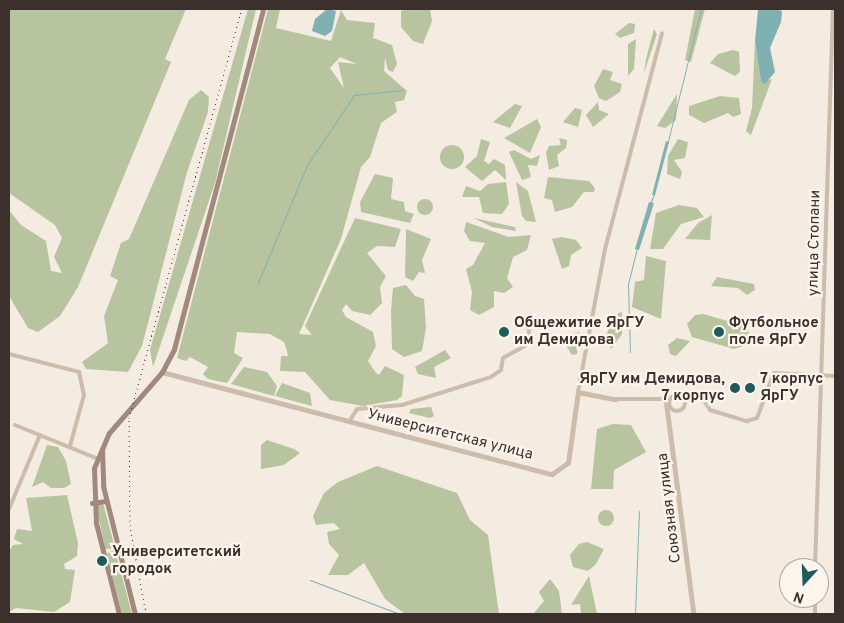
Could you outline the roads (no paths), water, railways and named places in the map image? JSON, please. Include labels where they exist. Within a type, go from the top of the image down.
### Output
[{"type":"main road","points":[[119,614],[92,503],[96,458],[103,446],[162,372],[174,349],[263,9]]},
{"type":"main road","points":[[103,446],[106,502],[135,614]]},
{"type":"main road","points":[[92,503],[106,502]]},
{"type":"street","name":"улица Стопани","points":[[815,558],[824,375],[833,9]]},
{"type":"street","points":[[662,32],[605,249],[578,392],[615,399],[668,399],[678,394],[684,398],[701,396],[710,410],[747,421],[757,418],[774,374],[835,376]]},
{"type":"street","points":[[348,422],[357,409],[402,405],[491,377],[501,370],[503,358],[530,343],[528,322]]},
{"type":"street","points":[[9,354],[79,372],[84,395],[70,446]]},
{"type":"street","name":"Университетская улица","points":[[162,372],[552,474],[568,463],[578,392]]},
{"type":"street","points":[[670,405],[681,410],[684,398]]},
{"type":"street","name":"Союзная улица","points":[[668,399],[694,614]]},
{"type":"street","points":[[15,425],[96,458]]},
{"type":"street","points":[[9,509],[40,435]]},
{"type":"water","points":[[327,9],[336,11],[332,31],[325,36],[312,31],[315,19]]},
{"type":"water","points":[[775,9],[782,11],[781,22],[770,48],[775,72],[765,84],[761,82],[755,41],[758,10]]},
{"type":"water","points":[[666,141],[669,142],[655,195],[652,195]]},
{"type":"water","points":[[649,202],[654,203],[639,250],[635,249]]},
{"type":"waterway","points":[[668,141],[701,9]]},
{"type":"waterway","points":[[258,283],[307,165],[354,95],[403,90]]},
{"type":"waterway","points":[[650,204],[654,194]]},
{"type":"waterway","points":[[630,352],[628,284],[637,249]]},
{"type":"waterway","points":[[635,614],[639,511]]},
{"type":"waterway","points":[[310,580],[400,614]]},
{"type":"railway","points":[[146,614],[130,526],[129,418],[242,9]]},
{"type":"place","name":"Общежитие ЯрГУ им Демидова","points":[[504,332]]},
{"type":"place","name":"Футбольное поле ЯрГУ","points":[[719,332]]},
{"type":"place","name":"ЯрГУ им Демидова, 7 корпус","points":[[735,388]]},
{"type":"place","name":"7 корпус ЯрГУ","points":[[750,388]]},
{"type":"place","name":"Университетский городок","points":[[102,561]]}]
